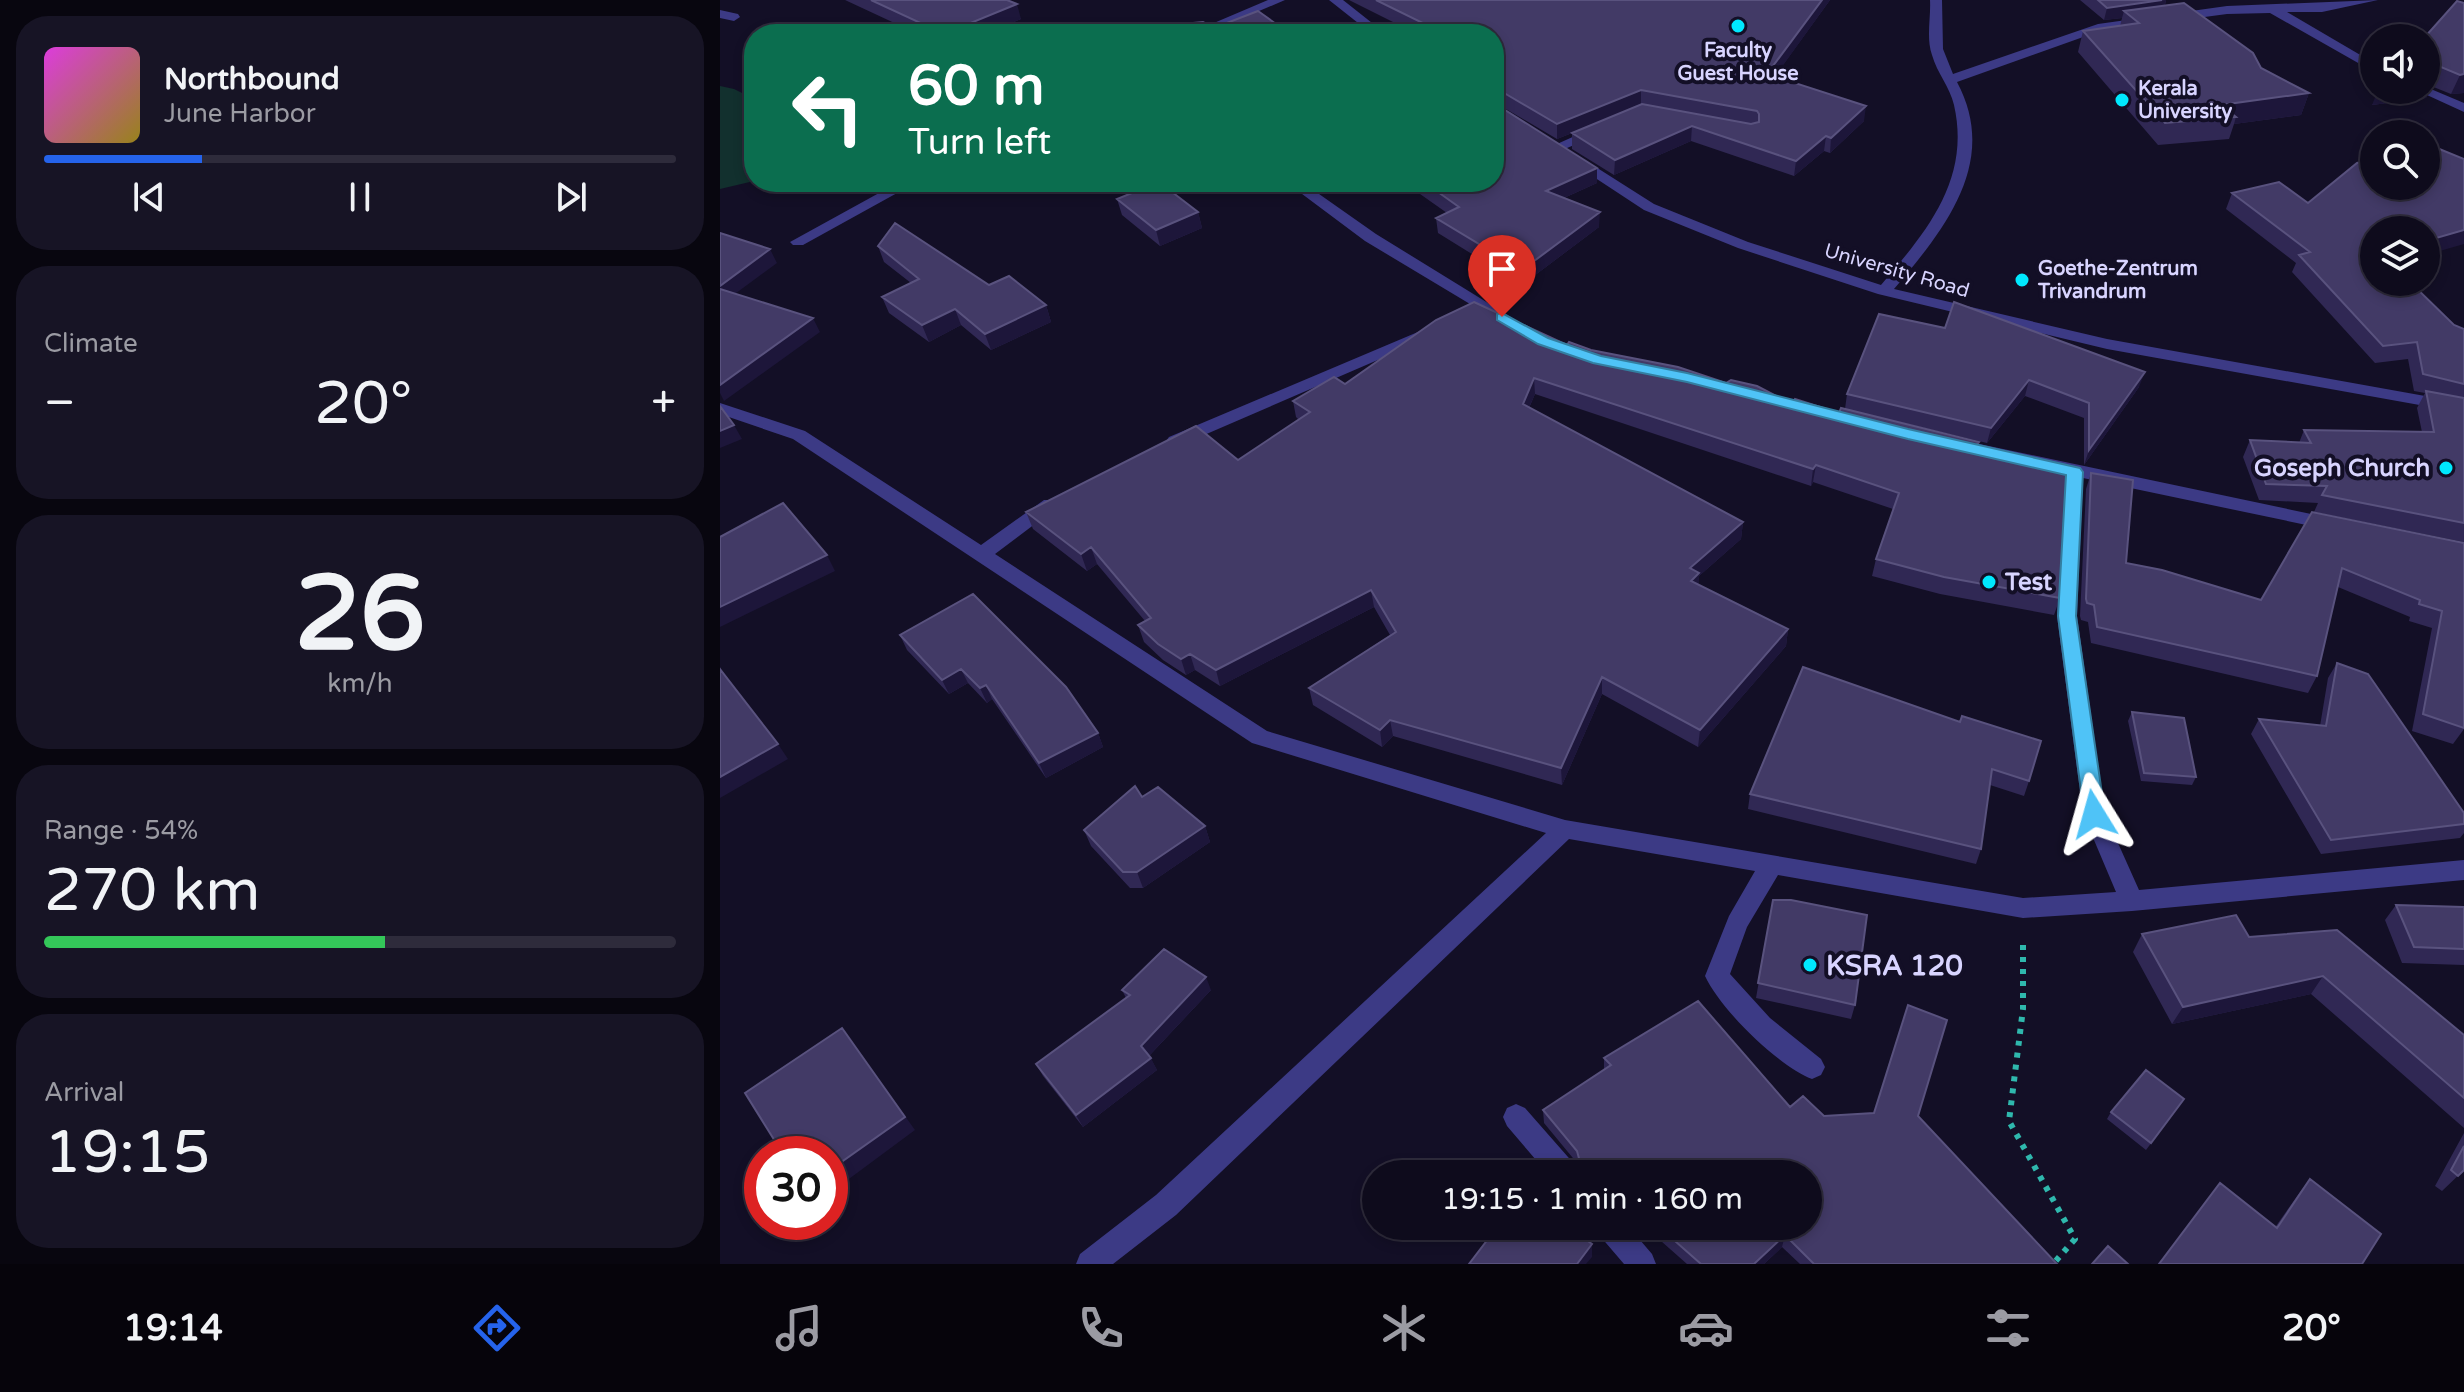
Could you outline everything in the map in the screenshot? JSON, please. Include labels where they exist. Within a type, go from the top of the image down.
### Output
[{"type":"street","points":[[1219,24],[1279,0]]},
{"type":"street","points":[[1335,0],[1367,24]]},
{"type":"street","points":[[1884,291],[1931,236],[1960,187],[1967,145],[1961,103],[1937,53],[1936,0]]},
{"type":"street","points":[[1949,80],[2098,28],[2227,10],[2322,8],[2372,0]]},
{"type":"street","points":[[2272,9],[2360,60]]},
{"type":"street","points":[[720,14],[734,17]]},
{"type":"street","points":[[2440,97],[2464,108]]},
{"type":"street","name":"University Road","points":[[1612,124],[1549,144],[1649,207],[1743,245],[1884,291],[2107,344],[2464,408]]},
{"type":"street","points":[[798,242],[891,192]]},
{"type":"street","points":[[1306,192],[1335,214],[1519,327]]},
{"type":"street","points":[[1155,450],[1482,305]]},
{"type":"street","points":[[720,408],[799,435],[1260,737],[1565,829],[2023,908],[2464,870]]},
{"type":"street","points":[[1938,441],[2359,530]]},
{"type":"street","points":[[2074,472],[2067,616],[2094,814],[2132,901]]},
{"type":"street","points":[[980,555],[1044,507],[1072,493]]},
{"type":"street","points":[[1090,1264],[1166,1205],[1565,829]]},
{"type":"street","points":[[1771,866],[1737,923],[1717,976],[1759,1026],[1812,1067]]},
{"type":"street","points":[[1516,1117],[1553,1160]]},
{"type":"street","points":[[1622,1240],[1642,1264]]},
{"type":"path","points":[[2023,908],[2023,1009],[2009,1121],[2075,1239],[2053,1264]]},
{"type":"green space","points":[[720,86],[744,94],[744,183],[720,189]]},
{"type":"building","points":[[871,0],[1007,0],[1017,4],[968,24],[923,24]]},
{"type":"building","points":[[1376,0],[1822,0],[1767,74],[1866,106],[1831,138],[1826,136],[1796,161],[1692,126],[1615,160],[1572,133],[1642,104],[1751,124],[1759,122],[1759,114],[1757,111],[1641,90],[1557,124],[1504,93],[1504,24],[1425,24]]},
{"type":"building","points":[[2098,0],[2162,0],[2107,8]]},
{"type":"building","points":[[2457,1],[2464,3],[2464,74],[2440,67],[2440,24],[2436,24]]},
{"type":"building","points":[[2184,3],[2253,53],[2261,68],[2309,93],[2221,105],[2236,117],[2165,123],[2083,31],[2139,23],[2124,11]]},
{"type":"building","points":[[1258,11],[1276,24],[1224,24]]},
{"type":"building","points":[[1504,109],[1597,168],[1546,191],[1600,212],[1522,270],[1436,218],[1459,207],[1438,192],[1504,192]]},
{"type":"building","points":[[2440,149],[2464,159],[2464,230],[2440,237],[2440,216],[2360,216],[2360,296],[2424,296],[2454,325],[2464,329],[2464,384],[2423,374],[2417,342],[2383,346],[2299,255],[2310,252],[2232,193],[2279,182],[2308,203],[2360,162],[2360,200],[2440,200]]},
{"type":"building","points":[[1134,192],[1172,192],[1198,212],[1156,230],[1117,199]]},
{"type":"building","points":[[895,223],[989,285],[1009,276],[1046,305],[985,334],[955,309],[922,325],[882,297],[919,279],[878,246]]},
{"type":"building","points":[[720,233],[770,249],[720,286]]},
{"type":"building","points":[[720,289],[813,318],[720,385]]},
{"type":"building","points":[[1474,302],[1567,345],[1569,342],[1591,350],[1678,367],[1726,383],[1731,380],[1757,386],[1792,404],[1795,399],[1839,413],[1841,408],[1979,442],[1972,450],[2067,470],[2060,598],[1944,577],[1876,559],[1899,493],[1816,465],[1813,469],[1534,378],[1523,404],[1743,522],[1690,568],[1699,573],[1691,581],[1788,629],[1700,730],[1602,677],[1561,768],[1390,720],[1380,730],[1309,688],[1396,632],[1371,590],[1216,670],[1190,654],[1181,659],[1158,644],[1138,625],[1151,618],[1091,547],[1081,554],[1026,512],[1196,426],[1238,460],[1310,412],[1293,401],[1334,377],[1345,384],[1436,320]]},
{"type":"building","points":[[1954,302],[2145,372],[2089,450],[2089,403],[2029,380],[1991,428],[1847,394],[1879,314],[1945,328]]},
{"type":"building","points":[[2426,391],[2464,398],[2464,523],[2322,495],[2327,486],[2266,484],[2250,440],[2311,443],[2304,430],[2434,432]]},
{"type":"building","points":[[720,406],[734,425],[720,431]]},
{"type":"building","points":[[2091,473],[2133,480],[2126,563],[2162,570],[2261,600],[2312,512],[2464,543],[2464,728],[2423,714],[2442,611],[2419,604],[2420,600],[2342,568],[2317,676],[2097,627],[2094,605],[2087,603],[2086,599]]},
{"type":"building","points":[[783,503],[827,555],[720,607],[720,537]]},
{"type":"building","points":[[973,594],[1066,687],[1098,733],[1039,763],[986,685],[980,688],[961,669],[942,680],[900,635]]},
{"type":"building","points":[[2337,663],[2368,674],[2464,813],[2464,824],[2331,840],[2259,719],[2326,726]]},
{"type":"building","points":[[1803,667],[1960,722],[1962,716],[2041,741],[2029,781],[1992,769],[1981,849],[1750,794]]},
{"type":"building","points":[[720,669],[778,744],[720,777]]},
{"type":"building","points":[[2132,712],[2184,718],[2196,777],[2144,773]]},
{"type":"building","points":[[1135,786],[1142,797],[1158,787],[1205,826],[1137,872],[1123,872],[1084,830]]},
{"type":"building","name":"KSRA 120","points":[[1773,900],[1791,900],[1867,915],[1855,1005],[1758,983]]},
{"type":"building","points":[[2396,905],[2464,907],[2464,949],[2414,947]]},
{"type":"building","points":[[2236,915],[2249,937],[2337,930],[2464,1035],[2464,1098],[2323,976],[2183,1007],[2142,934]]},
{"type":"building","points":[[1164,949],[1206,977],[1141,1046],[1151,1058],[1076,1115],[1036,1064],[1130,995],[1122,990]]},
{"type":"building","points":[[1698,1001],[1790,1107],[1803,1096],[1824,1116],[1874,1113],[1908,1005],[1947,1020],[1918,1116],[2057,1264],[1814,1264],[1790,1240],[1822,1240],[1822,1160],[1579,1160],[1577,1151],[1543,1110],[1611,1065],[1604,1058]]},
{"type":"building","points":[[842,1028],[905,1117],[848,1157],[848,1136],[772,1136],[745,1093]]},
{"type":"building","points":[[2146,1070],[2184,1099],[2151,1143],[2111,1112]]},
{"type":"building","points":[[2464,1146],[2464,1170],[2458,1176],[2451,1170]]},
{"type":"building","points":[[2310,1179],[2381,1234],[2362,1264],[2159,1264],[2220,1183],[2277,1228]]},
{"type":"building","points":[[1487,1240],[1586,1240],[1592,1244],[1577,1264],[1469,1264]]},
{"type":"building","points":[[1674,1240],[1780,1240],[1754,1264],[1701,1264]]},
{"type":"building","points":[[2108,1246],[2128,1264],[2092,1264]]},
{"type":"place","name":"Faculty Guest House","points":[[1738,26]]},
{"type":"place","name":"Kerala University","points":[[2122,100]]},
{"type":"place","name":"Goethe-Zentrum Trivandrum","points":[[2022,280]]},
{"type":"place","name":"Goseph Church","points":[[2446,468]]},
{"type":"place","name":"Test","points":[[1989,582]]},
{"type":"place","name":"KSRA 120","points":[[1810,965]]},
{"type":"route","points":[[1502,317],[1543,341],[1598,360],[1687,377],[1908,434],[2074,472],[2067,616],[2094,814]]}]
